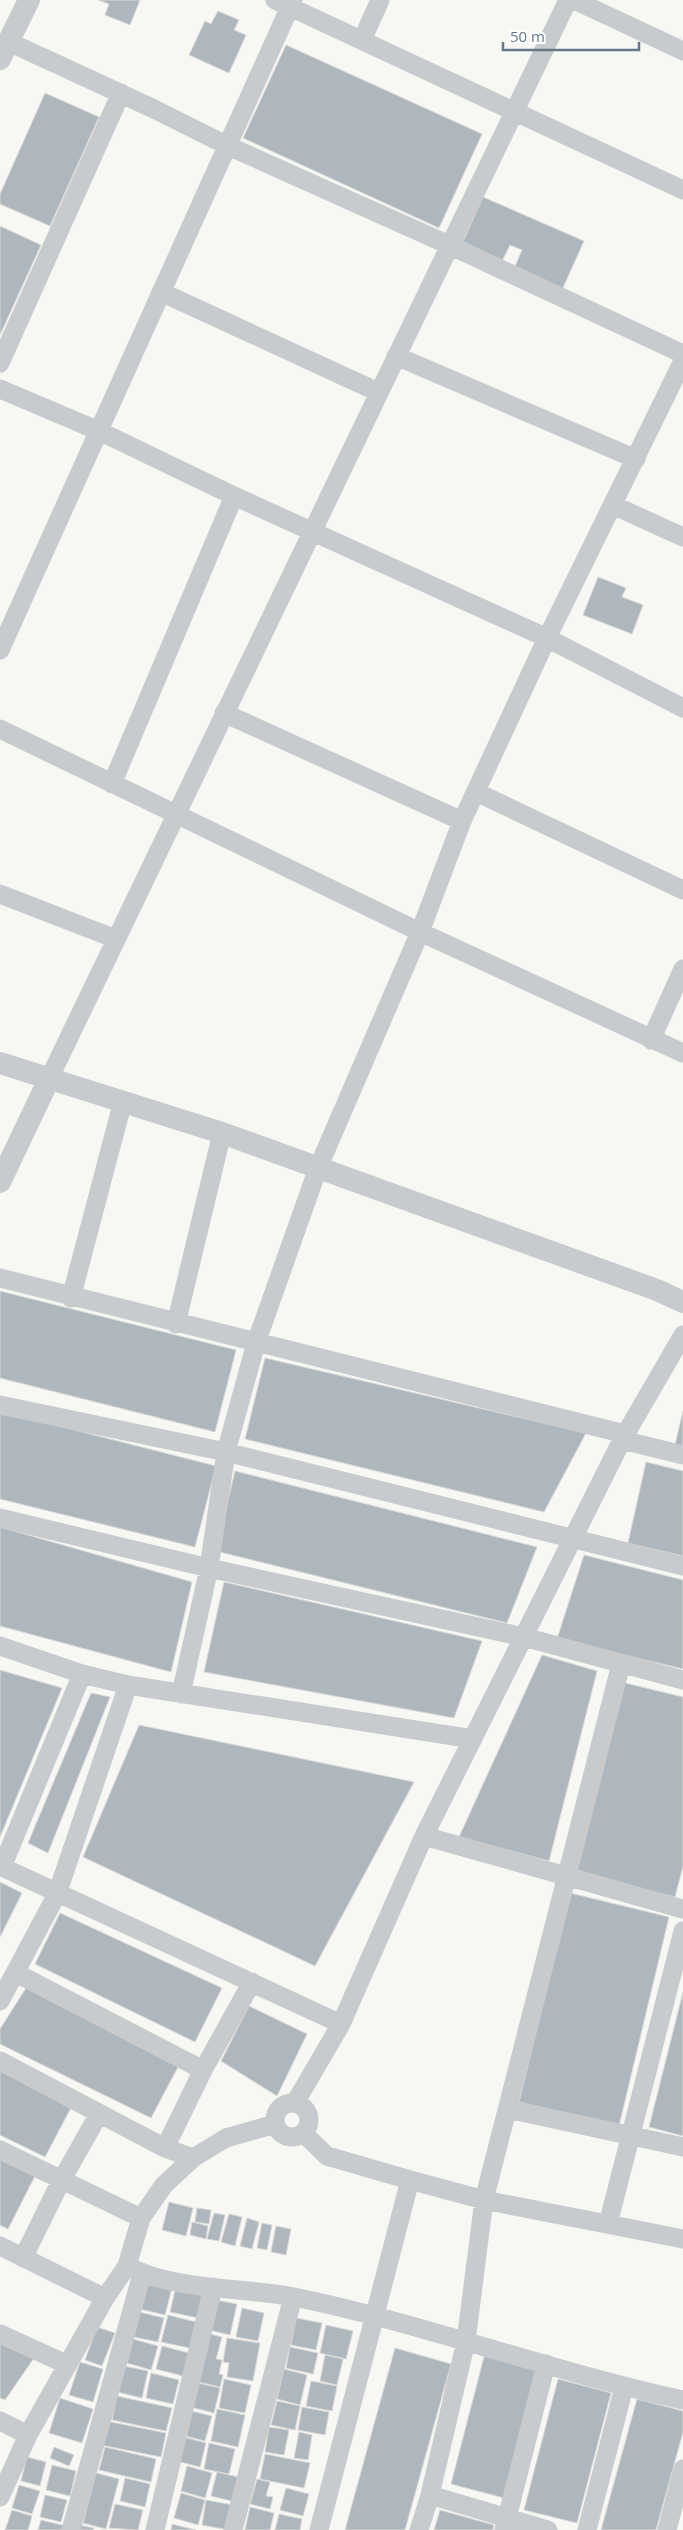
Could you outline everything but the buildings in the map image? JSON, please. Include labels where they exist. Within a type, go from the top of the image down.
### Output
[{"type":"street","points":[[29,0],[4,50],[121,93],[226,146],[449,244],[683,354]]},
{"type":"street","points":[[362,40],[380,0]]},
{"type":"street","points":[[0,1182],[311,531],[568,0]]},
{"type":"street","points":[[574,0],[683,51]]},
{"type":"street","points":[[0,650],[226,146],[286,2],[362,40],[683,190]]},
{"type":"street","points":[[0,363],[121,93]]},
{"type":"street","points":[[161,292],[378,392]]},
{"type":"street","points":[[396,356],[636,459]]},
{"type":"street","points":[[181,1694],[210,1568],[226,1452],[256,1343],[318,1168],[420,932],[462,821],[547,638],[614,505],[683,361]]},
{"type":"street","points":[[0,390],[99,431],[234,496],[547,638],[683,708]]},
{"type":"street","points":[[112,784],[234,496]]},
{"type":"street","points":[[614,505],[683,537]]},
{"type":"street","points":[[224,713],[462,821]]},
{"type":"street","points":[[0,729],[420,932],[651,1040],[683,1053]]},
{"type":"street","points":[[476,792],[683,890]]},
{"type":"street","points":[[0,894],[116,939]]},
{"type":"street","points":[[651,1040],[683,969]]},
{"type":"street","points":[[0,1063],[50,1077],[222,1133],[657,1290],[683,1302]]},
{"type":"street","points":[[71,1298],[123,1101]]},
{"type":"street","points":[[176,1324],[222,1133]]},
{"type":"street","points":[[0,1278],[71,1298],[624,1437],[683,1456]]},
{"type":"street","points":[[295,2103],[341,2024],[424,1836],[624,1437],[683,1335]]},
{"type":"street","points":[[0,1405],[226,1452],[574,1537],[683,1566]]},
{"type":"street","points":[[0,1518],[210,1568],[524,1637],[683,1680]]},
{"type":"street","points":[[0,1646],[82,1674],[128,1685],[473,1739]]},
{"type":"street","points":[[419,2530],[430,2495],[466,2341],[484,2200],[621,1664]]},
{"type":"street","points":[[82,1674],[1,1866],[57,1894],[341,2024]]},
{"type":"street","points":[[0,2001],[57,1894],[128,1685]]},
{"type":"street","points":[[424,1836],[683,1909]]},
{"type":"street","points":[[608,2224],[683,1931]]},
{"type":"street","points":[[16,1973],[202,2070]]},
{"type":"street","points":[[164,2148],[202,2070],[252,1982]]},
{"type":"street","points":[[0,2061],[164,2148],[193,2158]]},
{"type":"street","points":[[295,2103],[304,2108],[309,2118],[309,2124],[303,2133],[293,2137],[282,2134],[275,2124],[276,2113],[279,2108],[295,2103]]},
{"type":"street","points":[[508,2109],[683,2147]]},
{"type":"street","points":[[23,2258],[60,2181],[99,2114]]},
{"type":"street","points":[[71,2530],[135,2270],[141,2218],[164,2185],[193,2158],[226,2138],[275,2124]]},
{"type":"street","points":[[303,2133],[327,2156],[410,2180],[484,2200],[683,2239]]},
{"type":"street","points":[[0,2150],[60,2181],[141,2218]]},
{"type":"street","points":[[319,2530],[376,2317],[410,2180]]},
{"type":"street","points":[[0,2246],[105,2298]]},
{"type":"street","points":[[135,2270],[212,2287],[293,2297],[466,2341],[624,2387],[683,2400]]},
{"type":"street","points":[[0,2497],[28,2435],[105,2298],[135,2270]]},
{"type":"street","points":[[155,2530],[212,2287]]},
{"type":"street","points":[[233,2530],[293,2297]]},
{"type":"street","points":[[0,2334],[68,2365]]},
{"type":"street","points":[[506,2523],[546,2364]]},
{"type":"street","points":[[587,2530],[624,2387]]},
{"type":"street","points":[[0,2421],[28,2435]]},
{"type":"street","points":[[667,2530],[683,2469]]},
{"type":"street","points":[[430,2495],[506,2523],[548,2530]]}]
